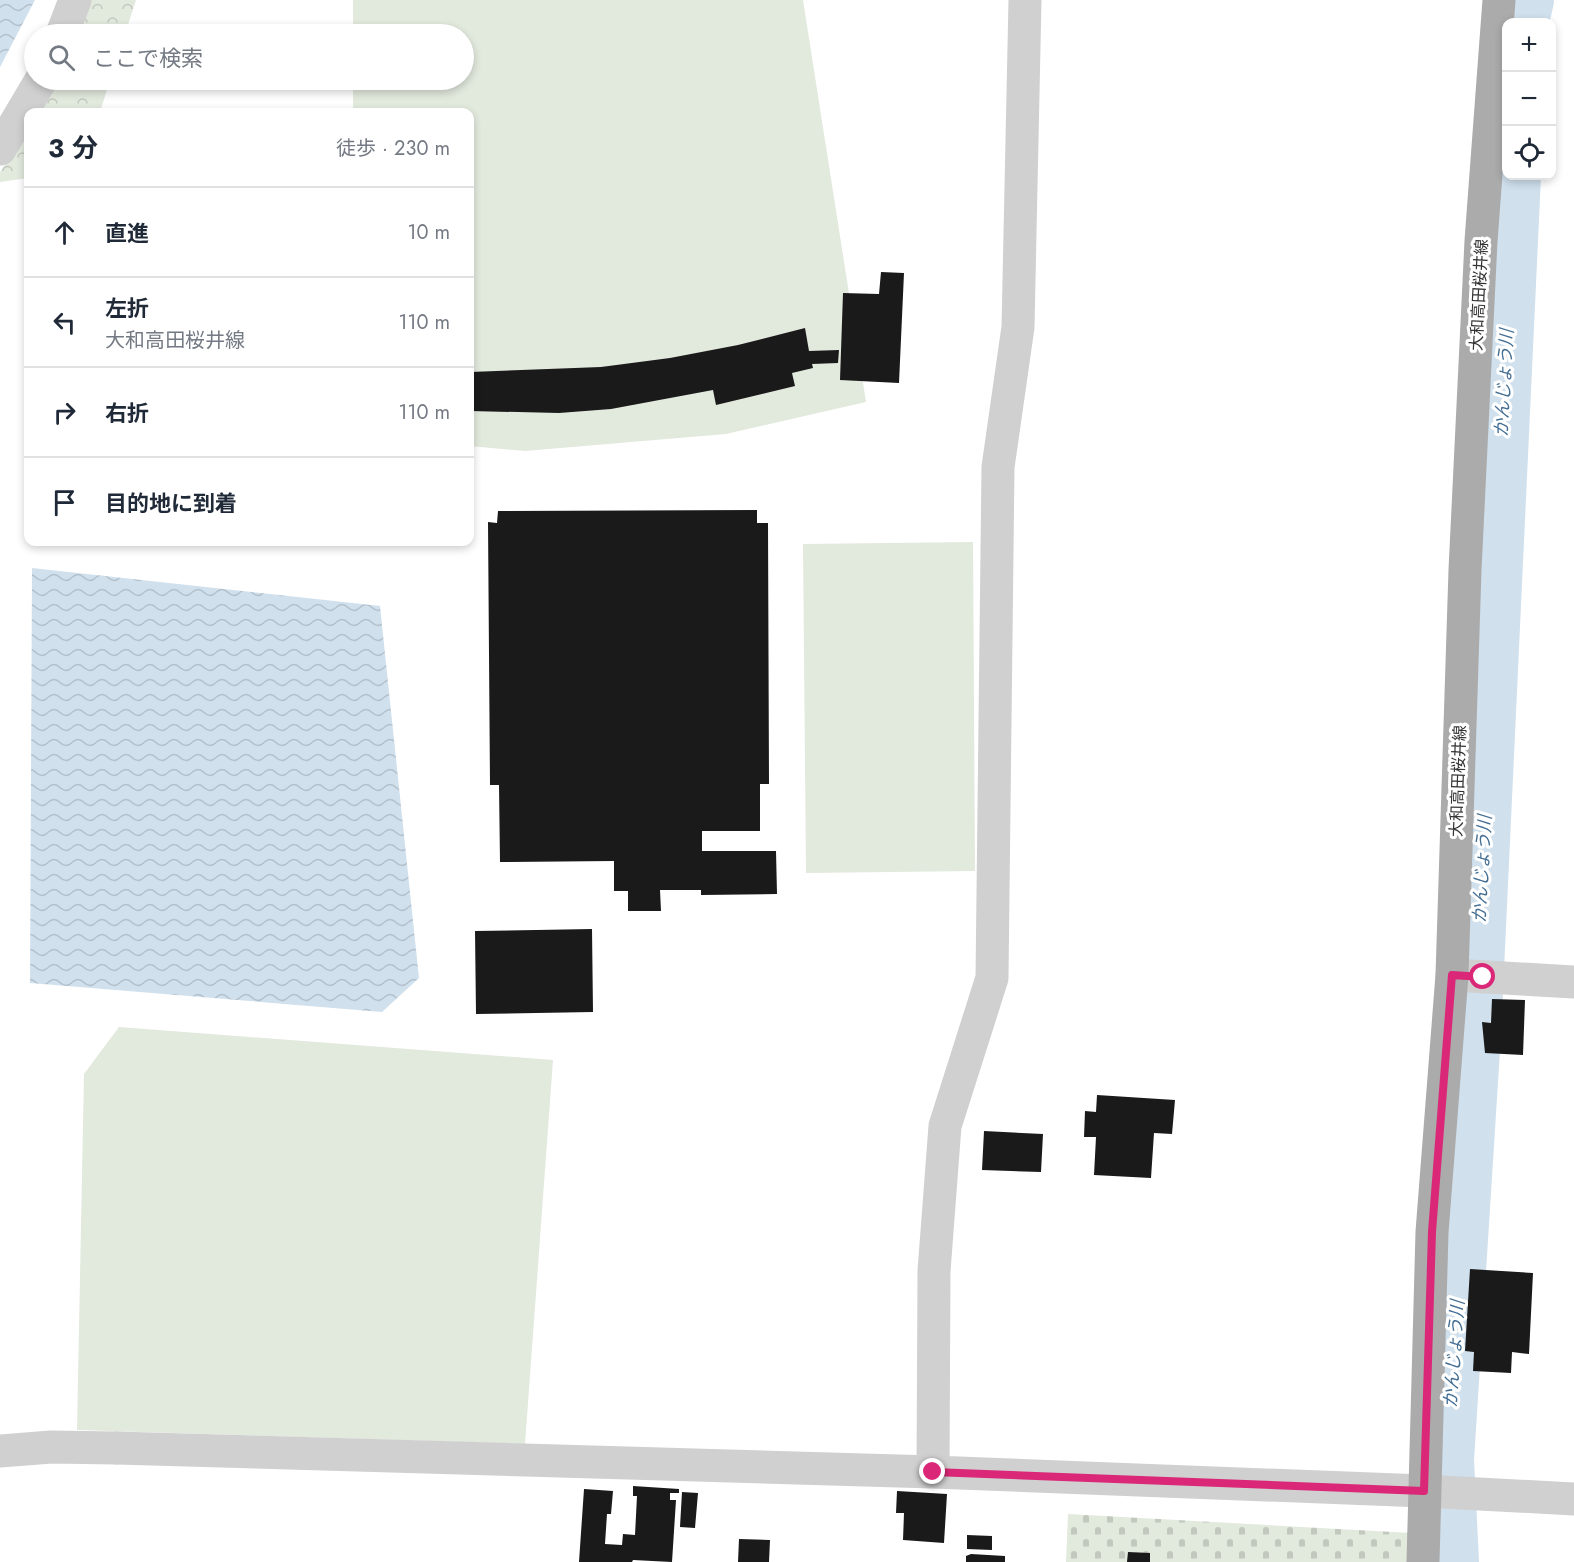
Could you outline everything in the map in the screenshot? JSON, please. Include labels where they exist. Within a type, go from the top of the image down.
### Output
[{"type":"main road","name":"大和高田桜井線","points":[[1423,1562],[1440,1492],[1432,1232],[1468,976],[1465,570],[1482,241],[1499,0]]},
{"type":"street","points":[[66,24],[75,0]]},
{"type":"street","points":[[933,1472],[934,1271],[945,1126],[992,978],[998,467],[1018,327],[1025,0]]},
{"type":"street","points":[[24,108],[35,90]]},
{"type":"street","points":[[0,149],[24,109]]},
{"type":"street","points":[[1468,976],[1574,982]]},
{"type":"street","points":[[0,1450],[117,1448],[933,1472],[1574,1499]]},
{"type":"green space","points":[[90,0],[136,0],[128,24],[79,24]]},
{"type":"green space","points":[[353,0],[803,0],[866,402],[726,434],[525,451],[474,446],[474,108],[353,108],[353,90],[474,90],[474,24],[353,24]]},
{"type":"green space","points":[[51,90],[107,90],[101,108],[41,108]]},
{"type":"green space","points":[[24,135],[24,179],[0,182],[0,172]]},
{"type":"green space","points":[[973,542],[975,871],[806,873],[803,544]]},
{"type":"green space","points":[[119,1027],[553,1060],[525,1444],[77,1430],[84,1074]]},
{"type":"green space","points":[[1068,1514],[1411,1533],[1410,1562],[1066,1562]]},
{"type":"water","points":[[0,0],[35,0],[0,67]]},
{"type":"water","points":[[32,568],[380,606],[419,978],[382,1012],[30,983]]},
{"type":"building","points":[[881,272],[904,273],[899,383],[840,380],[843,293],[879,294]]},
{"type":"building","points":[[805,328],[809,351],[839,350],[838,363],[812,364],[813,368],[792,373],[795,386],[716,405],[713,390],[611,409],[559,413],[474,411],[474,372],[601,367],[670,358],[738,345]]},
{"type":"building","points":[[757,510],[757,523],[768,523],[769,784],[760,784],[760,831],[702,831],[702,851],[776,851],[777,894],[701,895],[701,890],[660,890],[661,911],[628,911],[628,891],[614,891],[614,861],[500,862],[499,785],[490,785],[488,522],[497,523],[498,511]]},
{"type":"building","points":[[592,929],[593,1012],[476,1014],[475,931]]},
{"type":"building","points":[[1492,999],[1525,1000],[1523,1055],[1485,1053],[1482,1022],[1491,1023]]},
{"type":"building","points":[[1097,1095],[1175,1100],[1172,1134],[1154,1133],[1151,1178],[1094,1175],[1096,1137],[1084,1137],[1085,1111],[1096,1112]]},
{"type":"building","points":[[984,1131],[1043,1134],[1041,1172],[982,1170]]},
{"type":"building","points":[[1470,1269],[1533,1273],[1529,1354],[1512,1352],[1511,1373],[1473,1371],[1474,1352],[1465,1351]]},
{"type":"building","points":[[633,1486],[679,1489],[679,1493],[670,1493],[670,1500],[676,1500],[672,1562],[633,1560],[632,1562],[579,1562],[584,1489],[613,1491],[611,1514],[607,1514],[605,1544],[622,1545],[623,1534],[635,1535],[637,1496],[633,1496]]},
{"type":"building","points":[[897,1491],[947,1494],[944,1543],[903,1540],[904,1513],[896,1513]]},
{"type":"building","points":[[682,1492],[698,1493],[695,1528],[680,1527]]},
{"type":"building","points":[[967,1535],[992,1536],[992,1550],[967,1549]]},
{"type":"building","points":[[739,1539],[770,1540],[769,1562],[738,1562]]},
{"type":"building","points":[[1128,1552],[1150,1553],[1150,1562],[1127,1562]]},
{"type":"building","points":[[971,1554],[1005,1556],[1005,1562],[966,1562],[966,1556]]},
{"type":"waterway","name":"かんじょう川","points":[[1523,18],[1527,0]]},
{"type":"waterway","name":"かんじょう川","points":[[1452,1562],[1447,1460],[1474,1034],[1514,180]]},
{"type":"route","points":[[933,1472],[1424,1491],[1432,1232],[1452,975],[1483,977]]}]
